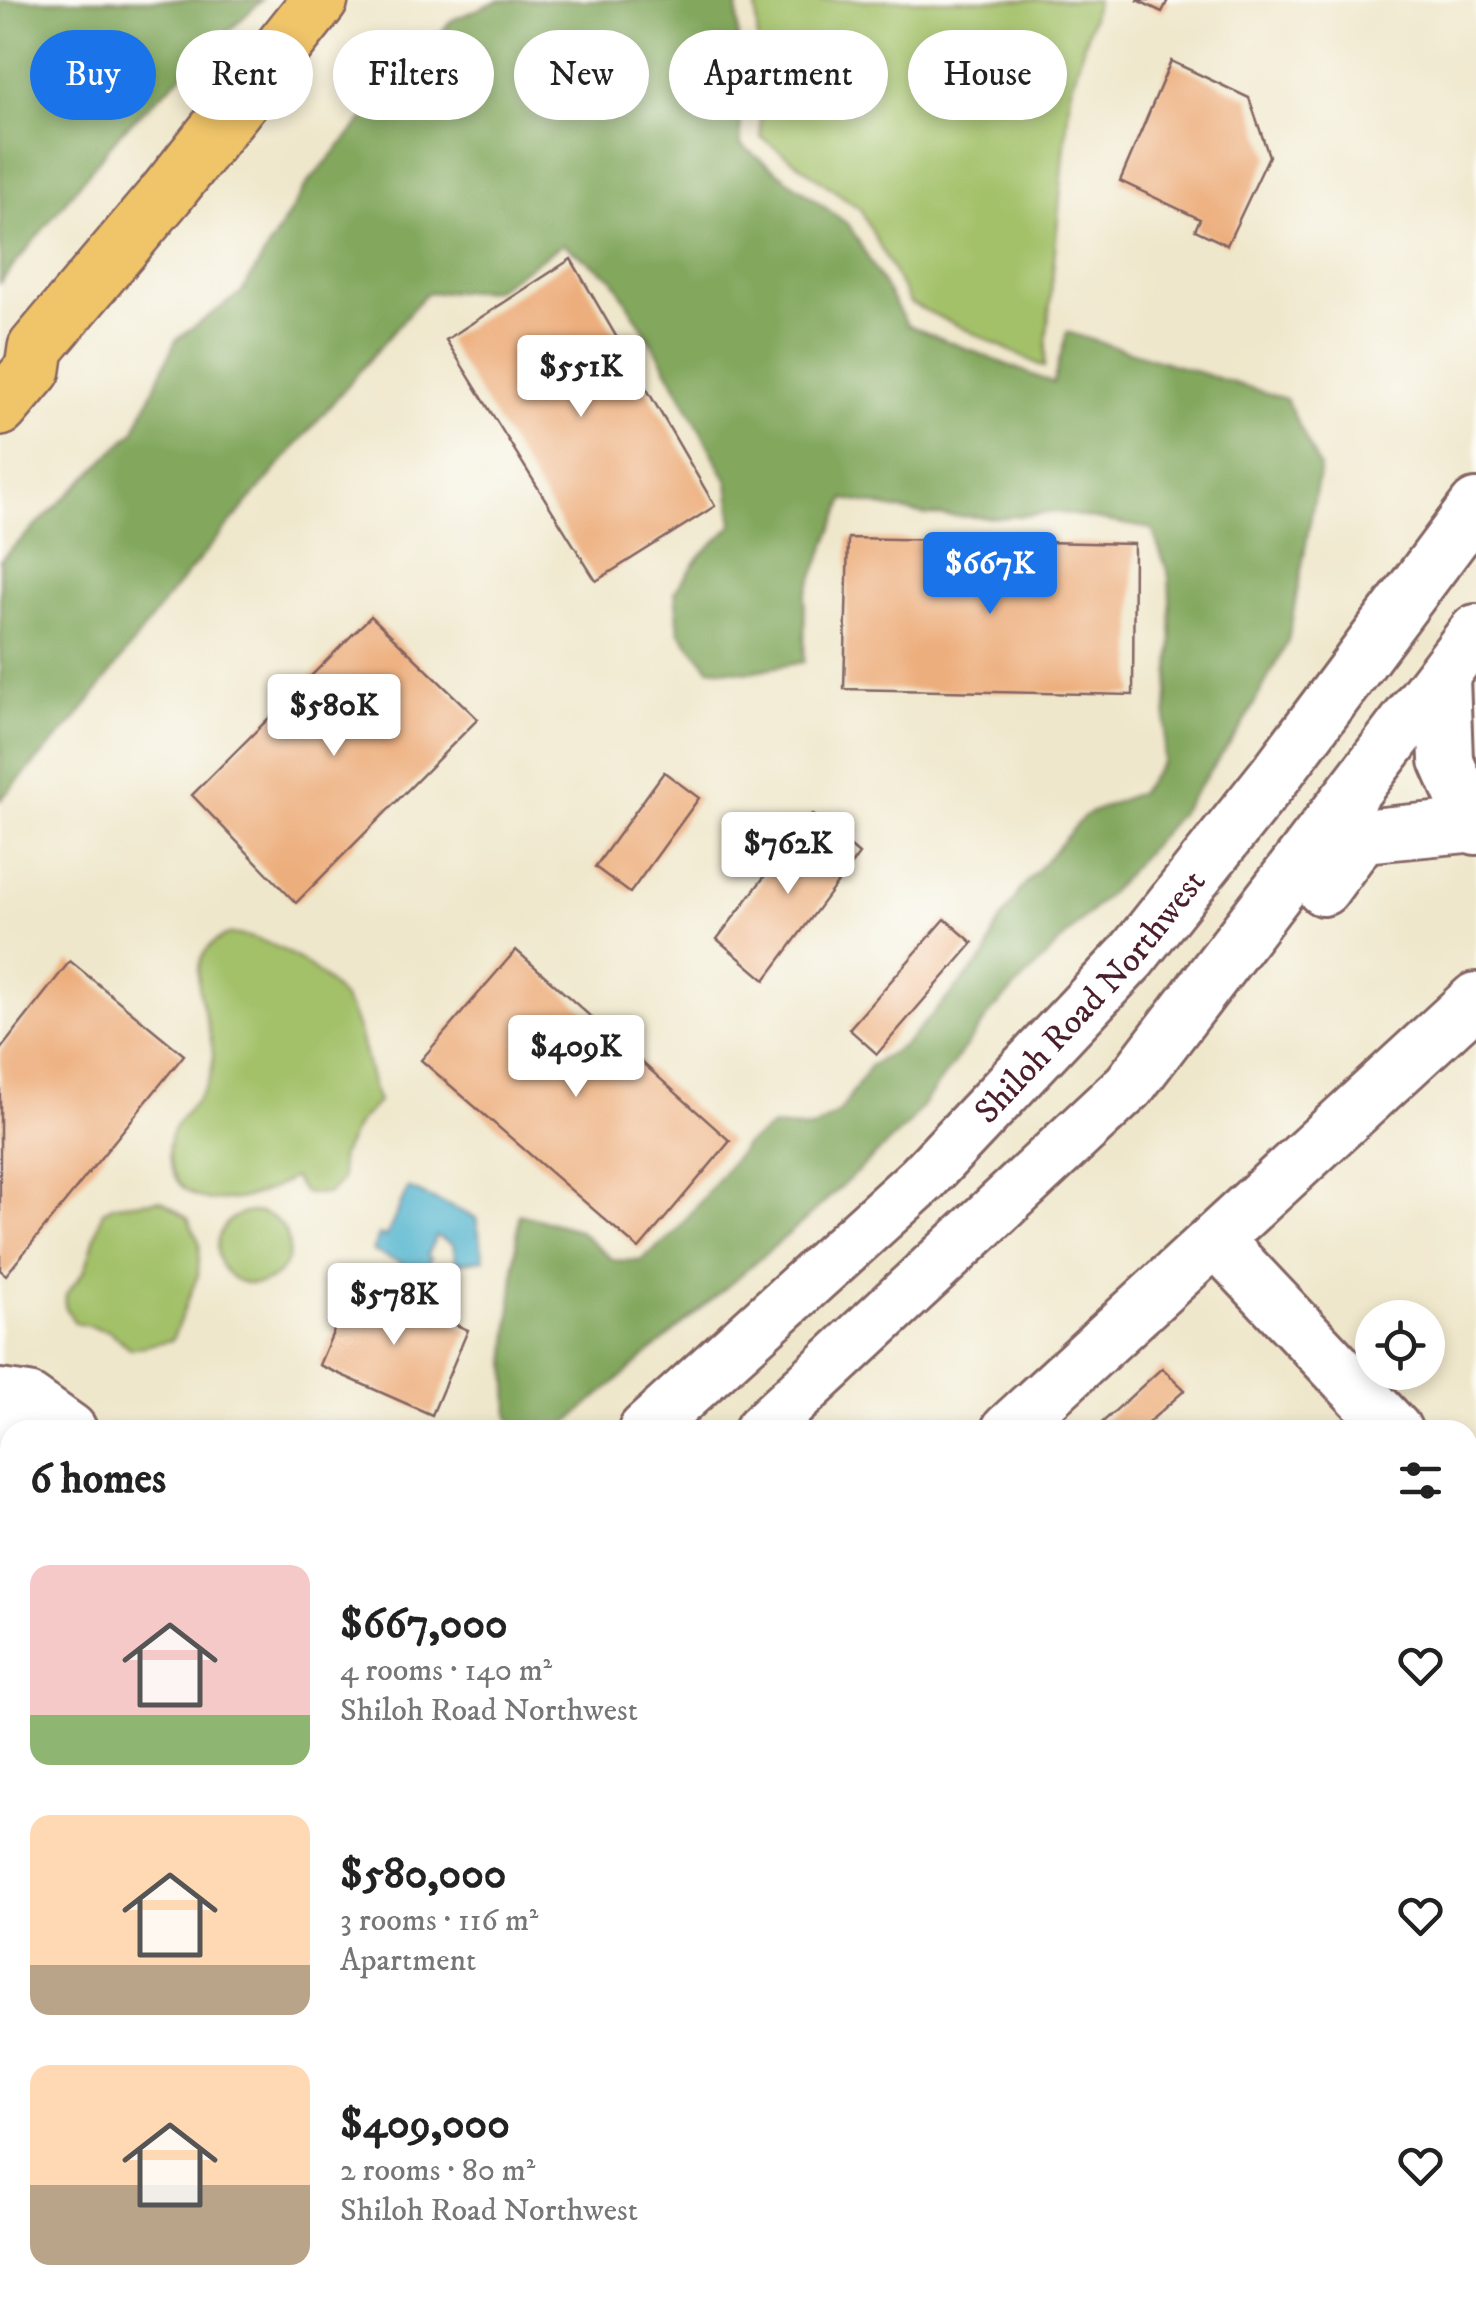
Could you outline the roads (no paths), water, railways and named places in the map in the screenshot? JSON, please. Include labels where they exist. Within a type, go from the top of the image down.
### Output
[{"type":"highway","points":[[16,389],[36,348],[168,192],[320,0]]},
{"type":"highway","points":[[16,389],[66,364],[357,0]]},
{"type":"street","name":"Shiloh Road Northwest","points":[[657,1420],[922,1179],[1130,958],[1277,773],[1476,506]]},
{"type":"street","points":[[777,1420],[1129,1086],[1476,631]]},
{"type":"street","points":[[1165,1040],[1214,1026],[1280,948],[1362,836],[1475,826],[1446,760],[1443,678]]},
{"type":"street","points":[[1019,1420],[1476,999]]},
{"type":"street","points":[[1216,1240],[1387,1420]]},
{"type":"street","points":[[723,1363],[765,1420]]},
{"type":"street","points":[[0,1396],[28,1400],[56,1420]]},
{"type":"water","points":[[408,1188],[476,1218],[484,1259],[456,1263],[453,1244],[436,1236],[427,1255],[431,1258],[425,1273],[373,1251],[379,1235],[386,1237]]}]
